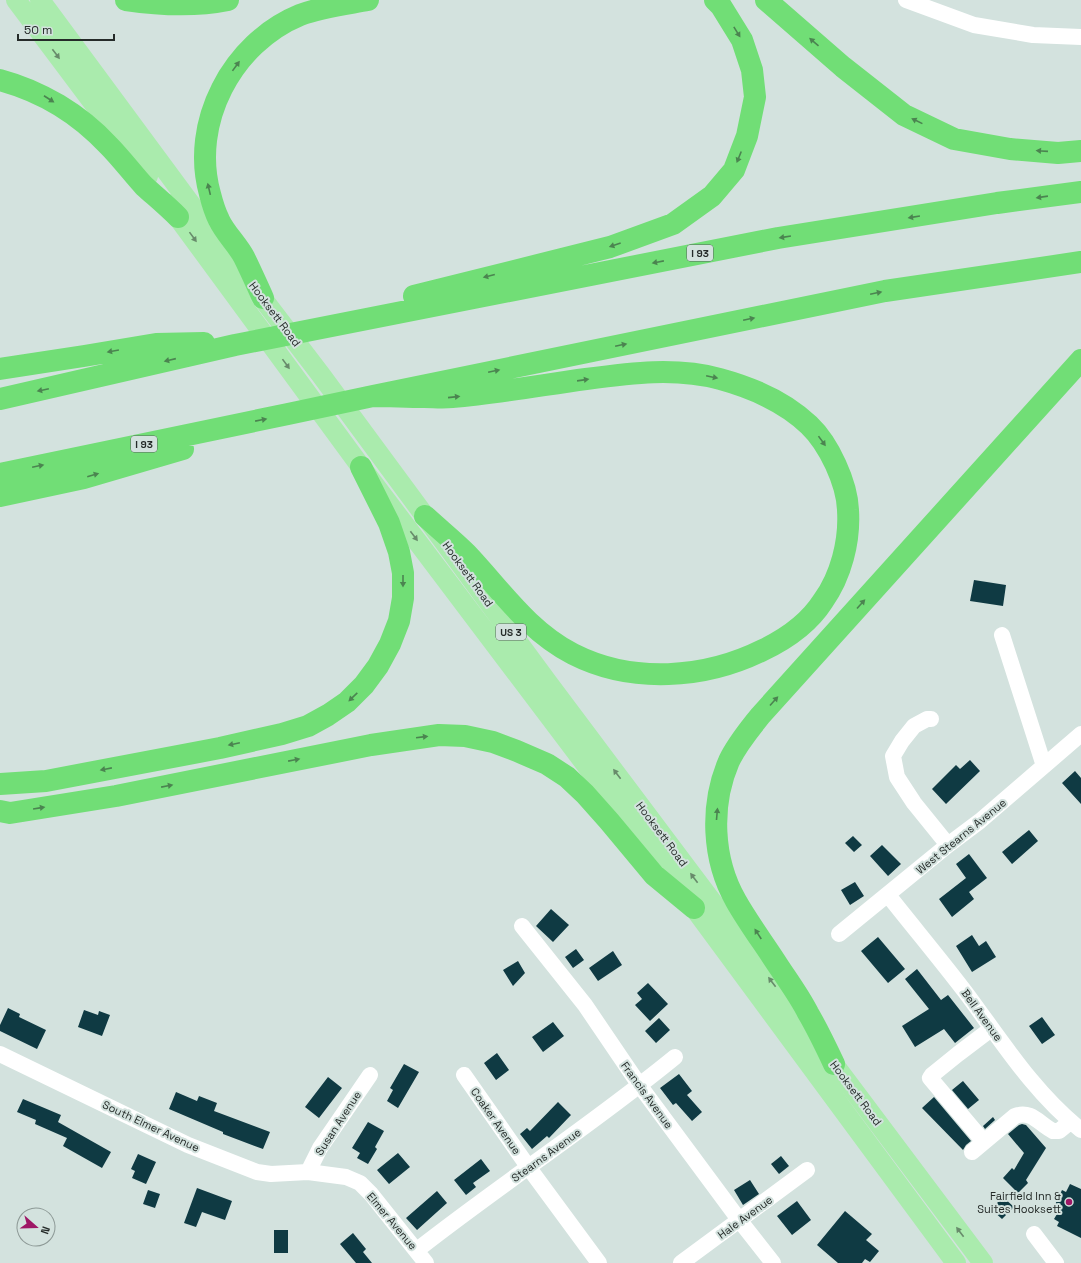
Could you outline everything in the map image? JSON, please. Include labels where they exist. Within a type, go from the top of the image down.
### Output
[{"type":"highway","points":[[126,0],[150,4],[185,5],[228,0]]},
{"type":"highway","points":[[263,298],[244,256],[219,220],[210,194],[206,176],[206,153],[208,128],[215,104],[226,79],[238,63],[252,47],[271,31],[300,15],[368,0]]},
{"type":"highway","points":[[322,327],[420,293],[610,247],[673,224],[712,196],[734,170],[747,136],[755,97],[752,70],[742,40],[721,6],[715,0]]},
{"type":"highway","points":[[766,0],[843,67],[904,115],[947,136],[954,139],[1010,149],[1058,153],[1081,151]]},
{"type":"highway","points":[[0,80],[16,84],[42,95],[80,119],[108,144],[144,186],[178,217]]},
{"type":"highway","name":"I 93","points":[[0,399],[235,344],[778,238],[997,203],[1081,192]]},
{"type":"highway","name":"I 93","points":[[0,474],[885,291],[1081,262]]},
{"type":"highway","points":[[0,369],[156,344],[191,342],[235,344]]},
{"type":"highway","points":[[834,1064],[808,1012],[736,900],[724,873],[717,843],[716,816],[724,776],[730,760],[741,740],[760,716],[1081,360]]},
{"type":"highway","points":[[373,396],[450,398],[622,374],[658,372],[691,373],[718,378],[745,386],[769,396],[790,409],[810,425],[824,442],[836,463],[848,509],[844,556],[835,580],[824,600],[810,617],[794,632],[777,643],[755,654],[728,665],[680,674],[633,672],[610,668],[572,654],[542,635],[526,621],[466,553],[425,516]]},
{"type":"highway","points":[[0,496],[84,478],[197,445],[237,424]]},
{"type":"highway","points":[[0,784],[46,781],[282,734],[308,726],[347,702],[364,685],[378,666],[390,644],[399,621],[403,598],[403,573],[399,552],[389,523],[361,467]]},
{"type":"highway","points":[[0,812],[10,813],[116,796],[418,737],[439,735],[465,736],[493,742],[517,751],[547,764],[567,777],[590,800],[654,875],[694,908]]},
{"type":"main road","name":"Hooksett Road","points":[[16,0],[178,217],[361,467],[694,908],[956,1263]]},
{"type":"main road","name":"Hooksett Road","points":[[40,0],[198,214],[263,298],[983,1263]]},
{"type":"street","points":[[906,0],[974,25],[1033,35],[1081,37]]},
{"type":"street","points":[[1002,635],[1044,766]]},
{"type":"street","points":[[931,719],[927,719],[914,726],[902,741],[893,756],[897,777],[914,803],[948,845]]},
{"type":"street","name":"West Stearns Avenue","points":[[839,934],[948,845],[980,822],[1081,734]]},
{"type":"street","name":"Bell Avenue","points":[[888,895],[966,993],[1028,1077],[1076,1126]]},
{"type":"street","name":"Francis Avenue","points":[[522,926],[585,1005],[640,1086],[773,1263]]},
{"type":"street","points":[[992,1030],[934,1072],[930,1078],[978,1147],[1015,1116],[1022,1113],[1031,1115],[1053,1132],[1076,1126]]},
{"type":"street","name":"South Elmer Avenue","points":[[0,1054],[188,1145],[257,1172],[272,1174],[308,1172]]},
{"type":"street","name":"Stearns Avenue","points":[[421,1257],[459,1217],[529,1168],[640,1086],[675,1057]]},
{"type":"street","name":"Susan Avenue","points":[[308,1172],[320,1148],[370,1075]]},
{"type":"street","name":"Coaker Avenue","points":[[464,1075],[529,1168],[599,1263]]},
{"type":"street","name":"Hale Avenue","points":[[681,1263],[740,1221],[807,1170]]},
{"type":"street","name":"Elmer Avenue","points":[[308,1172],[346,1177],[360,1183],[371,1194],[421,1257]]},
{"type":"street","points":[[1034,1234],[1056,1263]]},
{"type":"building","points":[[974,580],[1006,585],[1003,606],[970,601]]},
{"type":"building","points":[[970,760],[980,771],[946,804],[932,789],[956,765],[960,769]]},
{"type":"building","points":[[1075,771],[1081,778],[1081,804],[1062,783]]},
{"type":"building","points":[[1029,830],[1038,841],[1012,864],[1002,852]]},
{"type":"building","points":[[853,836],[862,845],[854,852],[845,843]]},
{"type":"building","points":[[882,845],[901,864],[888,876],[870,856]]},
{"type":"building","points":[[969,854],[987,878],[969,892],[974,899],[952,917],[939,899],[966,878],[956,864]]},
{"type":"building","points":[[855,882],[864,896],[850,905],[841,890]]},
{"type":"building","points":[[551,909],[569,925],[553,942],[536,926]]},
{"type":"building","points":[[972,935],[979,946],[986,941],[996,957],[972,972],[956,946]]},
{"type":"building","points":[[878,937],[905,969],[888,983],[861,951]]},
{"type":"building","points":[[576,949],[584,960],[573,968],[565,957]]},
{"type":"building","points":[[613,951],[622,965],[598,981],[589,968]]},
{"type":"building","points":[[518,961],[525,973],[513,986],[503,970]]},
{"type":"building","points":[[917,969],[941,1000],[948,995],[974,1028],[955,1043],[944,1029],[915,1047],[902,1026],[929,1009],[905,979]]},
{"type":"building","points":[[648,983],[668,1004],[650,1021],[635,1005],[642,999],[637,993]]},
{"type":"building","points":[[8,1008],[20,1014],[19,1017],[46,1030],[37,1049],[0,1031],[0,1025]]},
{"type":"building","points":[[84,1010],[98,1015],[99,1011],[110,1015],[102,1036],[78,1027]]},
{"type":"building","points":[[1042,1017],[1055,1035],[1042,1044],[1029,1026]]},
{"type":"building","points":[[659,1018],[670,1030],[656,1043],[645,1031]]},
{"type":"building","points":[[553,1022],[564,1036],[543,1052],[532,1037]]},
{"type":"building","points":[[497,1053],[509,1070],[496,1080],[484,1063]]},
{"type":"building","points":[[404,1064],[419,1072],[398,1108],[387,1101],[393,1090],[390,1088]]},
{"type":"building","points":[[679,1074],[692,1091],[687,1095],[702,1112],[692,1121],[676,1103],[673,1105],[660,1088]]},
{"type":"building","points":[[328,1077],[342,1088],[319,1118],[305,1107]]},
{"type":"building","points":[[963,1081],[979,1100],[968,1109],[952,1090]]},
{"type":"building","points":[[176,1092],[197,1101],[199,1096],[217,1103],[214,1111],[270,1132],[263,1149],[223,1134],[223,1132],[169,1109]]},
{"type":"building","points":[[934,1097],[971,1141],[963,1150],[922,1108]]},
{"type":"building","points":[[23,1099],[61,1115],[58,1122],[111,1152],[102,1168],[63,1146],[67,1138],[35,1124],[36,1120],[17,1112]]},
{"type":"building","points":[[558,1102],[571,1115],[549,1138],[547,1136],[532,1149],[520,1134],[527,1128],[530,1131]]},
{"type":"building","points":[[993,1117],[995,1120],[985,1129],[983,1126]]},
{"type":"building","points":[[368,1122],[384,1131],[375,1147],[377,1149],[368,1164],[357,1158],[360,1153],[352,1148]]},
{"type":"building","points":[[1022,1124],[1026,1125],[1046,1148],[1026,1180],[1028,1183],[1018,1193],[1003,1178],[1012,1168],[1014,1170],[1024,1153],[1008,1134]]},
{"type":"building","points":[[398,1153],[410,1167],[389,1184],[377,1170]]},
{"type":"building","points":[[138,1154],[156,1162],[146,1184],[132,1178],[135,1171],[131,1169]]},
{"type":"building","points":[[781,1156],[789,1166],[779,1174],[771,1164]]},
{"type":"building","points":[[481,1159],[490,1171],[473,1183],[476,1187],[466,1195],[454,1180]]},
{"type":"building","points":[[750,1180],[759,1194],[743,1205],[734,1190]]},
{"type":"building","name":"Fairfield Inn & Suites Hooksett","points":[[1070,1184],[1081,1189],[1081,1238],[1057,1226],[1059,1222],[1054,1219],[1057,1214],[1052,1211],[1062,1190],[1066,1192]]},
{"type":"building","points":[[197,1188],[232,1201],[225,1220],[202,1212],[196,1227],[184,1223]]},
{"type":"building","points":[[148,1190],[160,1194],[155,1208],[143,1204]]},
{"type":"building","points":[[437,1191],[447,1203],[417,1230],[406,1218]]},
{"type":"building","points":[[1003,1197],[1014,1207],[1002,1219],[991,1209]]},
{"type":"building","points":[[797,1201],[811,1220],[792,1235],[777,1216]]},
{"type":"building","points":[[845,1211],[872,1234],[866,1240],[879,1251],[870,1262],[865,1259],[862,1263],[838,1263],[817,1245]]},
{"type":"building","points":[[274,1230],[288,1230],[288,1253],[274,1253]]},
{"type":"building","points":[[353,1233],[366,1249],[363,1252],[372,1263],[356,1263],[340,1244]]},
{"type":"place","name":"Fairfield Inn & Suites Hooksett","points":[[1069,1202]]}]
